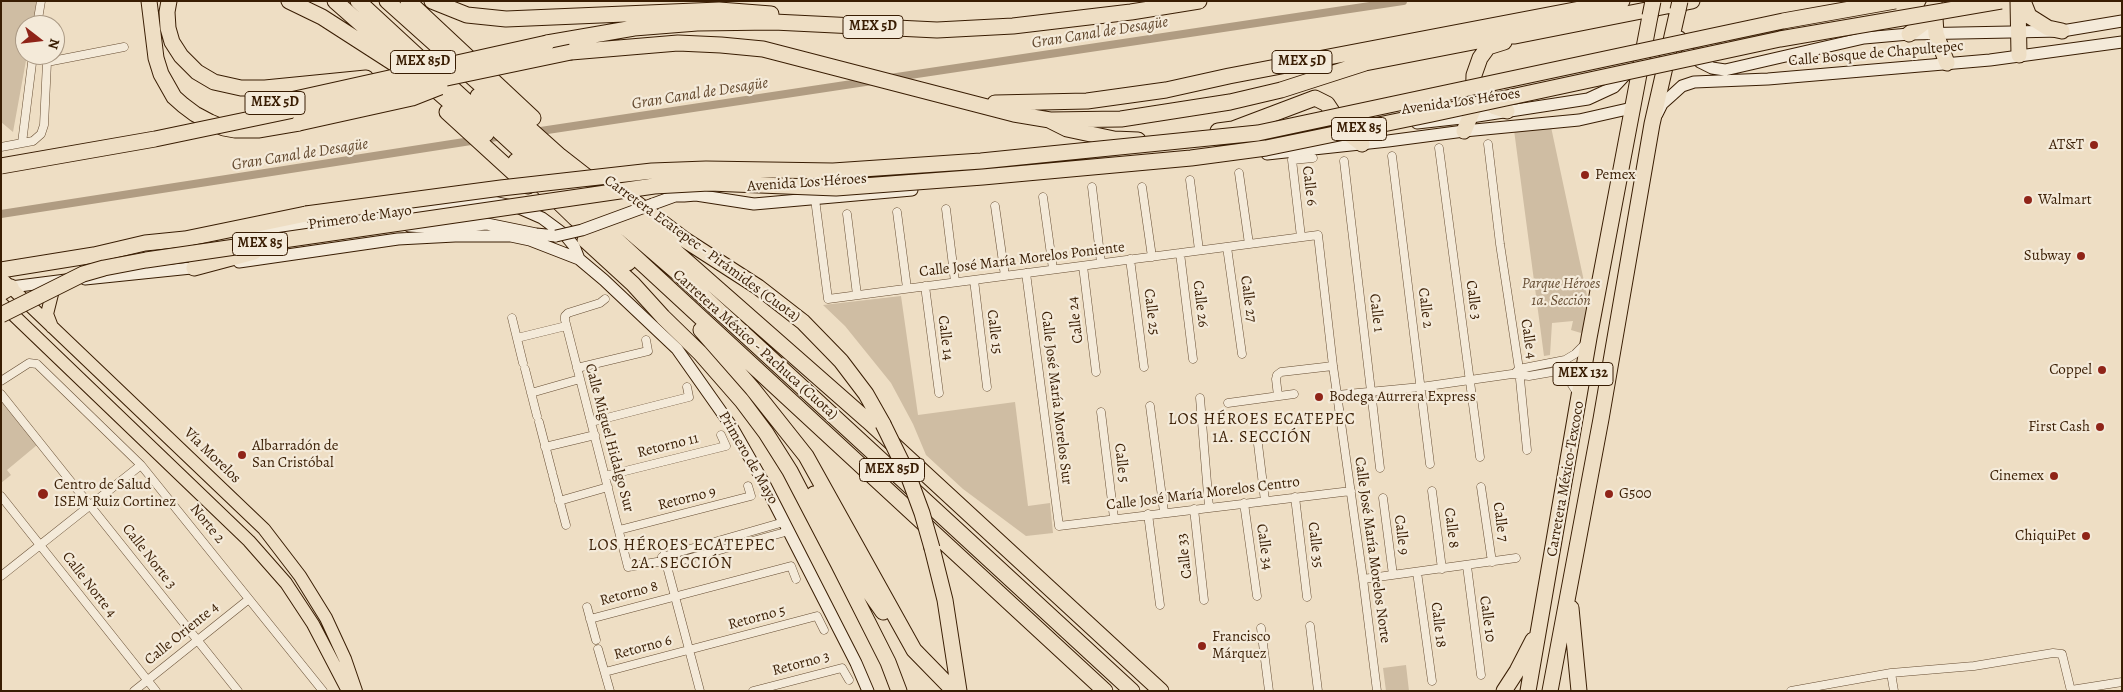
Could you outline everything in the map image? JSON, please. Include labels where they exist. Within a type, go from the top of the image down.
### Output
[{"type":"highway","points":[[149,1],[156,58],[161,74],[174,97],[210,122],[224,128],[258,130],[412,98],[488,69]]},
{"type":"highway","points":[[169,1],[167,12],[168,28],[172,42],[181,56],[197,72],[214,82],[241,88],[265,88],[358,79],[392,71]]},
{"type":"highway","points":[[289,1],[322,17],[392,71]]},
{"type":"highway","name":"Carretera Ecatepec - Pirámides (Cuota)","points":[[324,1],[392,71],[496,120],[559,156],[758,287],[803,322],[841,361],[866,394],[908,475],[932,548],[945,600],[959,691]]},
{"type":"highway","points":[[335,1],[496,120]]},
{"type":"highway","name":"Carretera México - Pachuca (Cuota)","points":[[358,1],[496,120],[559,156],[678,273],[1132,691]]},
{"type":"highway","name":"Carretera México - Pachuca (Cuota)","points":[[376,1],[496,120],[517,162],[1106,691]]},
{"type":"highway","points":[[387,1],[496,120]]},
{"type":"highway","name":"Carretera Ecatepec - Pirámides (Cuota)","points":[[408,1],[496,120],[517,162],[663,317],[700,353],[742,401],[766,433],[790,471],[822,531],[888,662],[900,691]]},
{"type":"highway","points":[[432,1],[467,14],[506,19],[719,10],[774,14],[857,26]]},
{"type":"highway","points":[[1131,12],[1155,1]]},
{"type":"highway","name":"MEX 5D","points":[[1,156],[219,116],[392,71],[634,28],[698,23],[774,22],[937,30],[1013,26],[1131,12],[1198,1]]},
{"type":"highway","name":"MEX 5D","points":[[1,166],[155,139],[571,52],[678,43],[763,49],[936,94],[978,103],[1087,100],[1166,90],[1229,76],[1622,1]]},
{"type":"highway","points":[[978,103],[1014,114],[1050,120],[1121,119],[1230,102],[1308,87],[1365,63],[1692,1]]},
{"type":"highway","name":"MEX 85","points":[[180,239],[306,214],[501,188],[652,171],[706,169],[833,171],[981,161],[1258,133],[1783,21],[1896,1]]},
{"type":"highway","name":"MEX 85","points":[[1,316],[83,274],[104,268],[654,186],[708,183],[836,188],[1191,158],[1266,148],[1780,39],[2001,1]]},
{"type":"highway","points":[[2018,1],[2018,55]]},
{"type":"highway","points":[[2023,1],[2029,16],[2048,28],[2062,30]]},
{"type":"highway","points":[[1934,2],[1936,34],[1947,63]]},
{"type":"highway","points":[[1910,34],[1926,22],[1934,2]]},
{"type":"highway","name":"Carretera México-Texcoco","points":[[1528,691],[1589,338],[1651,9]]},
{"type":"highway","name":"Carretera México-Texcoco","points":[[1550,691],[1601,419],[1652,124],[1678,10]]},
{"type":"highway","points":[[1468,124],[1476,69],[1484,52],[1493,45],[1507,42],[1515,36]]},
{"type":"highway","points":[[1474,81],[1484,100],[1495,107],[1507,111]]},
{"type":"highway","points":[[1050,120],[1067,129],[1114,139],[1138,140],[1233,129],[1295,104],[1308,87]]},
{"type":"highway","points":[[1308,87],[1327,104],[1345,131],[1362,144]]},
{"type":"highway","points":[[1308,87],[1323,112],[1323,122],[1318,130],[1309,136]]},
{"type":"highway","points":[[559,156],[619,202],[868,421],[1159,689]]},
{"type":"highway","points":[[517,162],[575,218],[658,288],[711,340],[774,415],[806,456],[913,649]]},
{"type":"highway","points":[[188,268],[254,252],[456,222],[528,204]]},
{"type":"highway","name":"Primero de Mayo","points":[[1,270],[94,255],[145,243],[180,239]]},
{"type":"highway","points":[[633,284],[664,307],[714,356],[779,436],[799,466],[862,582],[882,611],[913,649],[954,691]]},
{"type":"highway","points":[[1569,587],[1579,691]]},
{"type":"highway","points":[[1504,691],[1517,671],[1541,623]]},
{"type":"main road","name":"Calle Bosque de Chapultepec","points":[[1678,10],[1678,31],[1690,54],[1706,66],[1725,70],[1864,38],[1910,34],[2062,30],[2122,21]]},
{"type":"main road","name":"Calle Bosque de Chapultepec","points":[[1652,124],[1662,104],[1682,86],[1694,82],[1768,79],[1990,60],[2122,42]]},
{"type":"main road","name":"Avenida Los Héroes","points":[[441,228],[487,224],[556,236],[582,230],[675,196],[696,195],[754,204],[1183,164],[1362,144],[1468,124],[1507,111],[1588,99],[1614,87],[1642,58]]},
{"type":"main road","name":"Avenida Los Héroes","points":[[1183,164],[1242,145],[1345,131],[1578,120],[1632,108]]},
{"type":"main road","name":"Primero de Mayo","points":[[180,239],[295,227],[450,205],[493,202],[517,207],[542,218],[565,234],[574,246],[579,259]]},
{"type":"main road","points":[[295,227],[381,225],[441,228]]},
{"type":"main road","points":[[416,237],[441,228]]},
{"type":"main road","name":"Primero de Mayo","points":[[5,286],[188,268],[416,237],[511,236],[530,240],[579,259],[677,349],[732,427],[787,527],[856,663],[868,691]]},
{"type":"main road","points":[[180,239],[169,247],[168,256],[174,265],[188,268]]},
{"type":"main road","points":[[52,329],[47,314],[53,290],[68,280]]},
{"type":"main road","name":"Vía Morelos","points":[[5,286],[264,529],[300,576],[326,618],[345,659],[356,691]]},
{"type":"main road","points":[[1,303],[249,541],[286,583],[313,624],[348,691]]},
{"type":"street","points":[[38,15],[40,1]]},
{"type":"street","points":[[1,147],[34,141],[41,134],[44,124],[47,62],[124,47]]},
{"type":"street","points":[[22,144],[32,65]]},
{"type":"street","name":"Calle 4","points":[[1488,144],[1527,450]]},
{"type":"street","name":"Calle 3","points":[[1439,148],[1480,457]]},
{"type":"street","name":"Calle 2","points":[[1392,156],[1430,464]]},
{"type":"street","name":"Calle 6","points":[[1302,237],[1292,160],[1313,158]]},
{"type":"street","name":"Calle 1","points":[[1344,161],[1380,468]]},
{"type":"street","points":[[1239,173],[1249,244]]},
{"type":"street","points":[[1190,180],[1199,250]]},
{"type":"street","points":[[1092,187],[1101,263]]},
{"type":"street","points":[[1142,187],[1152,257]]},
{"type":"street","points":[[1043,197],[1053,270]]},
{"type":"street","name":"Calle José María Morelos Poniente","points":[[815,199],[828,299],[1318,235]]},
{"type":"street","points":[[995,206],[1005,276]]},
{"type":"street","points":[[946,208],[955,282]]},
{"type":"street","points":[[896,212],[907,288]]},
{"type":"street","points":[[847,214],[858,295]]},
{"type":"street","name":"Calle José María Morelos Norte","points":[[1318,235],[1333,366],[1377,691]]},
{"type":"street","name":"Calle 27","points":[[1228,247],[1242,354]]},
{"type":"street","name":"Calle 26","points":[[1180,253],[1193,359]]},
{"type":"street","name":"Calle 25","points":[[1130,259],[1144,367]]},
{"type":"street","name":"Calle 24","points":[[1083,266],[1096,372]]},
{"type":"street","name":"Calle José María Morelos Sur","points":[[1026,273],[1059,526]]},
{"type":"street","name":"Calle 15","points":[[974,280],[987,387]]},
{"type":"street","name":"Calle 14","points":[[924,286],[938,393]]},
{"type":"street","name":"Calle Miguel Hidalgo Sur","points":[[605,299],[600,303],[568,313],[565,316],[566,326],[628,567],[657,562]]},
{"type":"street","points":[[512,318],[566,525]]},
{"type":"street","points":[[517,338],[566,326]]},
{"type":"street","points":[[1338,395],[1421,387],[1517,373],[1560,362],[1575,354],[1589,338]]},
{"type":"street","points":[[577,368],[648,351],[646,340]]},
{"type":"street","points":[[1560,362],[1564,363],[1567,368],[1566,372],[1560,374]]},
{"type":"street","name":"Norte 2","points":[[1,381],[29,363],[37,364],[141,465],[324,691]]},
{"type":"street","points":[[1278,396],[1276,378],[1281,372],[1333,366]]},
{"type":"street","points":[[1517,373],[1552,372],[1560,374],[1572,384],[1578,402]]},
{"type":"street","points":[[531,393],[580,379]]},
{"type":"street","points":[[591,422],[689,397],[687,387]]},
{"type":"street","name":"Calle Norte 3","points":[[1,394],[238,691]]},
{"type":"street","points":[[1228,403],[1294,394]]},
{"type":"street","points":[[1200,398],[1209,507]]},
{"type":"street","points":[[1150,406],[1164,512]]},
{"type":"street","name":"Calle 5","points":[[1101,412],[1114,518]]},
{"type":"street","points":[[546,447],[594,435]]},
{"type":"street","name":"Retorno 11","points":[[605,476],[726,446],[721,435]]},
{"type":"street","points":[[1257,436],[1265,501]]},
{"type":"street","points":[[1,576],[141,465]]},
{"type":"street","name":"Retorno 9","points":[[619,530],[751,496],[748,486]]},
{"type":"street","points":[[559,501],[608,487]]},
{"type":"street","name":"Calle 7","points":[[1481,487],[1492,562]]},
{"type":"street","name":"Calle José María Morelos Centro","points":[[1059,526],[1351,490]]},
{"type":"street","name":"Calle 8","points":[[1432,491],[1442,569]]},
{"type":"street","name":"Calle Norte 4","points":[[1,496],[156,691]]},
{"type":"street","name":"Calle 35","points":[[1295,497],[1307,597]]},
{"type":"street","name":"Calle 9","points":[[1383,498],[1393,575]]},
{"type":"street","name":"Calle 34","points":[[1244,503],[1257,596]]},
{"type":"street","name":"Calle 33","points":[[1194,509],[1204,600]]},
{"type":"street","points":[[1148,514],[1160,605]]},
{"type":"street","points":[[657,562],[664,555],[754,531],[787,527]]},
{"type":"street","points":[[657,562],[666,564],[757,540],[787,527]]},
{"type":"street","points":[[754,531],[757,540]]},
{"type":"street","points":[[664,555],[700,691]]},
{"type":"street","points":[[1363,579],[1516,558]]},
{"type":"street","name":"Retorno 8","points":[[590,619],[791,566],[796,579]]},
{"type":"street","name":"Calle 10","points":[[1467,566],[1481,675]]},
{"type":"street","name":"Calle 18","points":[[1417,572],[1432,681]]},
{"type":"street","name":"Calle Oriente 4","points":[[134,691],[248,599]]},
{"type":"street","name":"Retorno 8","points":[[587,607],[596,640]]},
{"type":"street","name":"Retorno 5","points":[[689,650],[817,616],[824,630]]},
{"type":"street","points":[[1310,626],[1318,691]]},
{"type":"street","points":[[1260,628],[1269,691]]},
{"type":"street","name":"Retorno 6","points":[[598,649],[610,691]]},
{"type":"street","name":"Retorno 6","points":[[605,672],[689,650]]},
{"type":"street","points":[[1791,691],[1891,673],[1974,666],[2054,653],[2062,654],[2071,690],[2122,682]]},
{"type":"street","name":"Retorno 3","points":[[753,691],[842,668],[849,680]]},
{"type":"street","points":[[1891,673],[1894,691]]},
{"type":"green space","points":[[1,1],[37,1],[35,15],[15,15],[15,65],[25,65],[13,132],[1,122]]},
{"type":"green space","name":"Parque Héroes 1a. Sección","points":[[1551,127],[1588,300],[1585,326],[1581,333],[1571,330],[1573,321],[1552,323],[1550,355],[1544,356],[1514,130]]},
{"type":"green space","points":[[901,296],[918,415],[1015,402],[1028,506],[1050,503],[1053,533],[1026,536],[963,489],[926,455],[913,424],[891,383],[845,326],[823,305]]},
{"type":"green space","points":[[1,398],[37,445],[7,470],[11,475],[1,483]]},
{"type":"green space","points":[[1406,665],[1409,691],[1386,691],[1383,668]]},
{"type":"waterway","name":"Gran Canal de Desagüe","points":[[890,78],[1403,1]]},
{"type":"waterway","name":"Gran Canal de Desagüe","points":[[534,132],[872,81]]},
{"type":"waterway","name":"Gran Canal de Desagüe","points":[[1,214],[503,136]]},
{"type":"place","name":"AT&T","points":[[2094,145]]},
{"type":"place","name":"Pemex","points":[[1585,175]]},
{"type":"place","name":"Walmart","points":[[2028,200]]},
{"type":"place","name":"Subway","points":[[2081,256]]},
{"type":"place","name":"Coppel","points":[[2102,370]]},
{"type":"place","name":"Bodega Aurrera Express","points":[[1319,397]]},
{"type":"place","name":"First Cash","points":[[2100,427]]},
{"type":"place","name":"Albarradón de San Cristóbal","points":[[242,455]]},
{"type":"place","name":"Cinemex","points":[[2054,476]]},
{"type":"place","name":"Centro de Salud ISEM Ruiz Cortinez","points":[[43,494]]},
{"type":"place","name":"G500","points":[[1609,494]]},
{"type":"place","name":"ChiquiPet","points":[[2086,536]]},
{"type":"place","name":"Francisco Márquez","points":[[1202,646]]},
{"type":"district","name":"LOS HÉROES ECATEPEC 1A. SECCIÓN","points":[[1262,429]]},
{"type":"district","name":"LOS HÉROES ECATEPEC 2A. SECCIÓN","points":[[682,555]]}]
